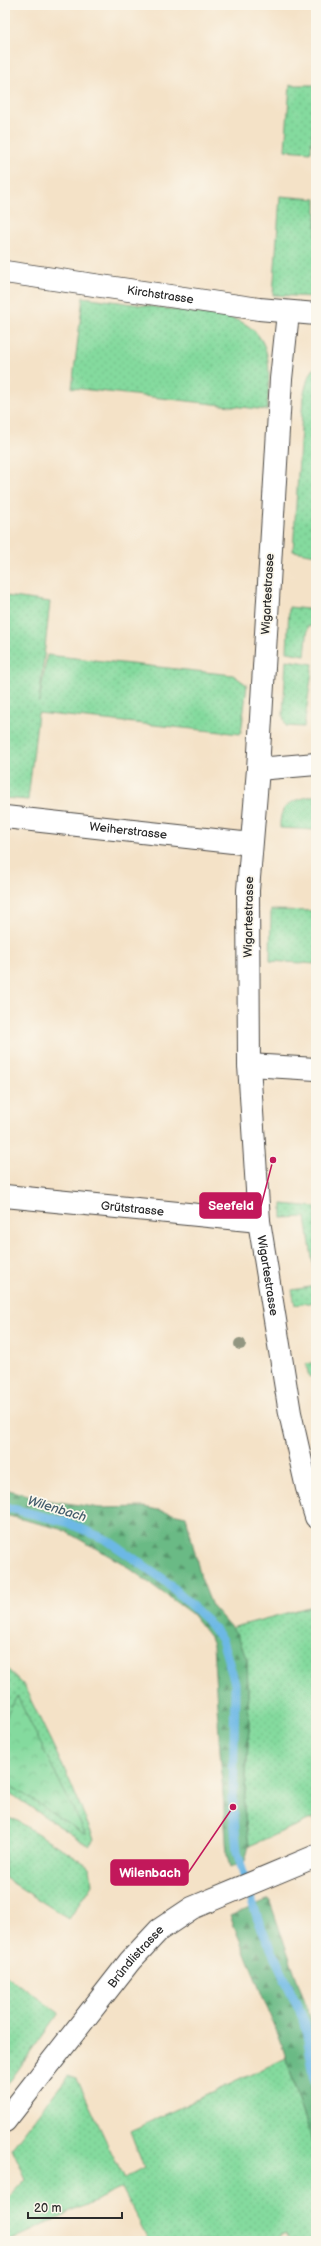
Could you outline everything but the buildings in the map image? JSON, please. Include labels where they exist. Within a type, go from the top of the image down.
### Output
[{"type":"street","name":"Kirchstrasse","points":[[5,272],[288,312],[316,314]]},
{"type":"street","name":"Wigartestrasse","points":[[288,312],[281,379],[258,769],[248,890],[249,1065],[259,1221],[290,1413],[307,1488],[316,1517]]},
{"type":"street","points":[[258,769],[316,764]]},
{"type":"street","name":"Weiherstrasse","points":[[5,816],[251,844]]},
{"type":"street","points":[[249,1065],[316,1069]]},
{"type":"street","name":"Grütstrasse","points":[[5,1196],[259,1221]]},
{"type":"street","name":"Bründlistrasse","points":[[5,2121],[130,1961],[159,1930],[192,1908],[316,1856]]},
{"type":"green space","points":[[290,85],[316,85],[311,152],[285,150]]},
{"type":"green space","points":[[280,196],[316,199],[316,297],[273,295]]},
{"type":"green space","points":[[83,297],[227,317],[243,323],[254,331],[262,341],[266,353],[269,366],[267,410],[72,388]]},
{"type":"green space","points":[[316,365],[316,555],[293,551],[303,397],[308,378]]},
{"type":"green space","points":[[5,596],[50,602],[39,702],[47,655],[233,675],[247,685],[241,734],[38,713],[28,800],[5,798]]},
{"type":"green space","points":[[289,607],[316,610],[316,627],[308,626],[305,655],[287,652]]},
{"type":"green space","points":[[286,660],[313,664],[304,727],[286,726],[283,716]]},
{"type":"green space","points":[[316,795],[316,830],[280,828],[280,819],[285,807],[295,801]]},
{"type":"green space","points":[[271,910],[316,911],[316,964],[270,961]]},
{"type":"green space","points":[[282,1204],[316,1207],[316,1286],[306,1217],[282,1218]]},
{"type":"green space","points":[[316,1286],[316,1302],[295,1305],[292,1290]]},
{"type":"green space","points":[[316,1362],[316,1375],[309,1377],[306,1364]]},
{"type":"green space","points":[[5,1489],[46,1500],[100,1508],[144,1507],[186,1516],[201,1578],[212,1606],[237,1634],[247,1659],[249,1728],[244,1808],[249,1846],[245,1861],[230,1868],[227,1855],[213,1645],[210,1637],[192,1614],[122,1563],[61,1529],[5,1515]]},
{"type":"green space","points":[[316,1605],[316,1825],[313,1818],[249,1846],[244,1808],[249,1728],[247,1659],[231,1628]]},
{"type":"green space","points":[[5,1667],[23,1684],[68,1777],[94,1839],[89,1846],[5,1790]]},
{"type":"green space","points":[[17,1696],[86,1835],[5,1782],[5,1719]]},
{"type":"green space","points":[[5,1818],[16,1820],[90,1867],[92,1884],[69,1919],[5,1878]]},
{"type":"green space","points":[[269,1899],[316,2034],[316,2154],[281,2042],[230,1916]]},
{"type":"green space","points":[[5,1975],[59,2013],[5,2088]]},
{"type":"green space","points":[[286,2058],[316,2154],[316,2206],[312,2218],[316,2226],[316,2241],[290,2241],[285,2233],[273,2241],[149,2241],[122,2188],[10,2241],[5,2241],[5,2201],[26,2179],[12,2148],[68,2076],[77,2079],[124,2179],[144,2168],[130,2131]]},
{"type":"waterway","name":"Wilenbach","points":[[5,1507],[66,1522],[107,1540],[163,1579],[207,1620],[222,1640],[235,1683],[233,1807],[237,1852],[258,1920],[305,2023],[316,2087]]},
{"type":"place","name":"Seefeld","points":[[273,1160]]},
{"type":"place","name":"Wilenbach","points":[[233,1807]]}]
